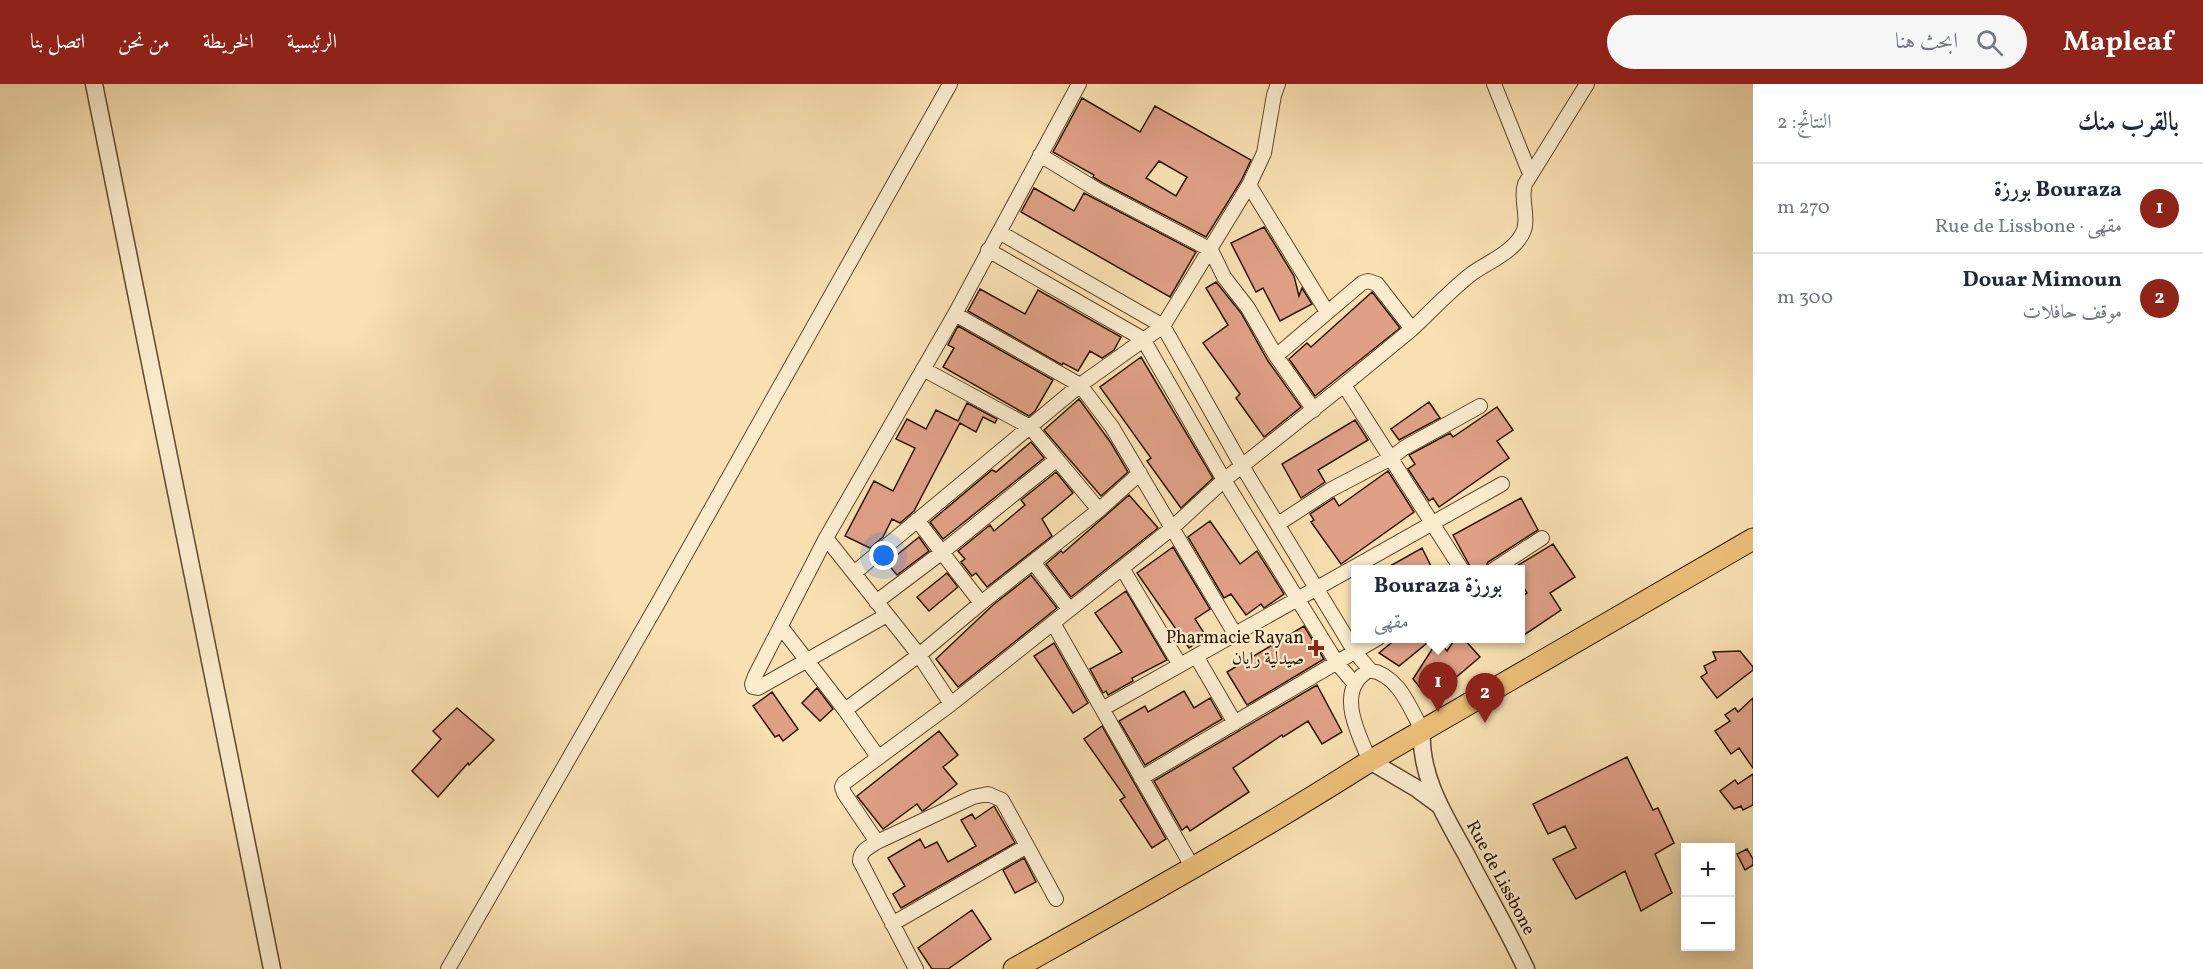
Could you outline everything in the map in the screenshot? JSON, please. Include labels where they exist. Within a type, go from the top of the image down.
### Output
[{"type":"highway","points":[[1014,969],[1193,868],[1422,730],[1753,538]]},
{"type":"street","points":[[94,84],[272,969]]},
{"type":"street","points":[[447,969],[657,605],[950,84]]},
{"type":"street","points":[[887,615],[758,688],[753,687],[755,676],[826,538],[955,314],[1079,84]]},
{"type":"street","points":[[854,573],[1080,385],[1163,327],[1249,185],[1264,153],[1278,84]]},
{"type":"street","points":[[1494,84],[1530,174]]},
{"type":"street","points":[[877,843],[844,793],[842,787],[848,780],[951,704],[1172,528],[1224,480],[1412,329],[1470,275],[1511,248],[1524,231],[1523,190],[1530,174],[1587,84]]},
{"type":"street","points":[[1040,155],[1099,191],[1210,250],[1224,277],[1248,308],[1276,356],[1314,410]]},
{"type":"street","points":[[1249,185],[1327,312]]},
{"type":"street","points":[[999,232],[1163,327],[1242,466],[1355,652],[1370,670],[1392,680],[1401,691],[1422,730]]},
{"type":"street","points":[[988,250],[1143,339],[1224,480],[1337,663],[1354,683]]},
{"type":"street","points":[[1276,356],[1362,283],[1373,282],[1412,329]]},
{"type":"street","points":[[955,314],[1080,385],[1112,427],[1235,634]]},
{"type":"street","points":[[923,369],[1030,427],[1099,510]]},
{"type":"street","points":[[1344,385],[1459,565]]},
{"type":"street","points":[[1278,524],[1330,490],[1391,458],[1404,448],[1480,406]]},
{"type":"street","points":[[876,602],[1056,460]]},
{"type":"street","points":[[846,710],[919,655],[1099,510],[1140,473]]},
{"type":"street","points":[[1358,565],[1502,484]]},
{"type":"street","points":[[917,520],[981,603]]},
{"type":"street","points":[[826,538],[919,655],[951,704]]},
{"type":"street","points":[[1501,565],[1542,538]]},
{"type":"street","points":[[1033,562],[1069,609]]},
{"type":"street","points":[[1122,568],[1180,665]]},
{"type":"street","points":[[1102,709],[1351,569]]},
{"type":"street","points":[[1053,623],[1193,868]]},
{"type":"street","points":[[781,627],[846,710],[878,757]]},
{"type":"street","points":[[1142,778],[1371,643]]},
{"type":"street","points":[[1196,656],[1235,723]]},
{"type":"street","points":[[1370,670],[1361,674],[1351,691],[1355,727],[1370,761],[1416,788],[1440,806]]},
{"type":"street","name":"Rue de Lissbone","points":[[1422,730],[1421,744],[1428,777],[1440,806],[1526,969]]},
{"type":"street","points":[[916,969],[860,861],[860,856],[865,849],[877,843],[973,796],[988,794],[1002,800],[1056,899]]},
{"type":"street","points":[[892,924],[1027,846]]},
{"type":"building","points":[[1082,98],[1140,132],[1155,106],[1251,160],[1241,181],[1206,237],[1103,183],[1093,177],[1094,175],[1053,152]],"holes":[[[1159,161],[1187,177],[1176,196],[1146,178]]]},
{"type":"building","points":[[1034,188],[1074,211],[1084,193],[1196,252],[1170,297],[1021,212]]},
{"type":"building","points":[[1264,227],[1294,276],[1299,296],[1302,288],[1312,304],[1280,321],[1263,288],[1256,292],[1231,243]]},
{"type":"building","points":[[1216,282],[1241,313],[1268,361],[1301,407],[1264,437],[1236,398],[1240,394],[1203,343],[1228,325],[1206,288]]},
{"type":"building","points":[[980,289],[1025,314],[1038,290],[1121,337],[1114,350],[1102,358],[1090,351],[1078,371],[1063,363],[1062,365],[968,311]]},
{"type":"building","points":[[1372,292],[1400,328],[1315,396],[1289,359],[1307,343],[1311,347]]},
{"type":"building","points":[[958,326],[1053,380],[1035,411],[1029,416],[943,367],[954,348],[948,345]]},
{"type":"building","points":[[1141,357],[1213,478],[1181,508],[1147,461],[1151,458],[1100,387]]},
{"type":"building","points":[[1079,399],[1111,443],[1128,472],[1101,496],[1044,430]]},
{"type":"building","points":[[1429,402],[1440,418],[1399,440],[1391,429]]},
{"type":"building","points":[[967,403],[997,419],[995,423],[983,417],[976,432],[960,423],[914,511],[900,523],[892,519],[883,537],[870,548],[845,536],[874,481],[893,491],[915,448],[896,439],[907,419],[926,429],[936,410],[958,421]]},
{"type":"building","points":[[1497,407],[1513,430],[1497,441],[1509,458],[1439,507],[1433,498],[1429,501],[1408,469],[1415,464],[1409,455],[1450,433],[1453,437]]},
{"type":"building","points":[[1355,420],[1368,440],[1318,470],[1325,482],[1301,498],[1282,464]]},
{"type":"building","points":[[1031,442],[1044,458],[943,539],[930,522],[992,470],[996,472]]},
{"type":"building","points":[[1388,471],[1414,512],[1341,564],[1311,522],[1314,520],[1310,514],[1334,498],[1339,506]]},
{"type":"building","points":[[1056,472],[1073,493],[1042,519],[1052,536],[987,587],[976,573],[972,576],[961,562],[965,559],[958,551],[990,525],[994,531],[1025,505],[1021,500]]},
{"type":"building","points":[[1129,495],[1158,528],[1071,597],[1046,564],[1061,551],[1063,553]]},
{"type":"building","points":[[1521,498],[1538,530],[1486,565],[1469,565],[1453,535]]},
{"type":"building","points":[[1210,521],[1240,564],[1257,551],[1284,594],[1264,608],[1261,604],[1246,615],[1231,594],[1224,598],[1188,537]]},
{"type":"building","points":[[919,537],[929,551],[897,575],[887,563]]},
{"type":"building","points":[[1553,544],[1575,577],[1550,593],[1561,610],[1525,634],[1525,594],[1527,593],[1525,565],[1518,565]]},
{"type":"building","points":[[1173,547],[1210,609],[1195,619],[1206,636],[1189,648],[1137,573]]},
{"type":"building","points":[[1422,548],[1430,565],[1392,565]]},
{"type":"building","points":[[947,573],[958,587],[929,611],[917,597]]},
{"type":"building","points":[[1031,575],[1057,608],[958,687],[936,659],[993,605]]},
{"type":"building","points":[[1126,591],[1167,660],[1132,678],[1133,681],[1108,695],[1106,691],[1103,693],[1090,669],[1122,652],[1095,613]]},
{"type":"building","points":[[1304,626],[1324,659],[1247,705],[1227,672]]},
{"type":"building","points":[[1054,643],[1088,703],[1073,713],[1034,656]]},
{"type":"building","points":[[1391,643],[1427,643],[1399,666],[1379,653]]},
{"type":"building","points":[[1436,643],[1440,643],[1447,651],[1452,643],[1468,643],[1480,657],[1441,690],[1430,684],[1422,690],[1413,679]]},
{"type":"building","points":[[1740,651],[1753,670],[1717,698],[1701,677],[1707,673],[1704,666],[1716,660],[1713,652]]},
{"type":"building","points":[[1317,685],[1342,732],[1322,744],[1308,721],[1283,737],[1282,735],[1233,768],[1249,792],[1190,831],[1187,826],[1182,830],[1154,781]]},
{"type":"building","points":[[817,688],[833,709],[820,721],[802,703]]},
{"type":"building","points":[[1184,691],[1194,708],[1210,698],[1222,719],[1145,765],[1119,721],[1145,706],[1148,712]]},
{"type":"building","points":[[772,692],[798,729],[783,741],[779,735],[775,737],[753,706]]},
{"type":"building","points":[[1753,698],[1753,768],[1739,748],[1731,754],[1715,731],[1730,721],[1725,715],[1735,708],[1738,712]]},
{"type":"building","points":[[457,708],[494,740],[469,765],[468,763],[438,797],[412,771],[441,739],[433,731]]},
{"type":"building","points":[[1102,726],[1166,839],[1152,848],[1120,800],[1125,797],[1084,739]]},
{"type":"building","points":[[939,731],[958,755],[943,767],[957,784],[924,810],[922,811],[917,804],[883,829],[857,796]]},
{"type":"building","points":[[1627,757],[1653,810],[1658,808],[1674,843],[1655,854],[1672,893],[1641,911],[1625,871],[1576,899],[1553,859],[1576,848],[1565,826],[1548,834],[1533,804]]},
{"type":"building","points":[[1753,774],[1753,805],[1743,810],[1741,806],[1734,809],[1720,791],[1735,780],[1738,784]]},
{"type":"building","points":[[994,806],[1015,843],[901,908],[893,894],[905,886],[888,858],[920,839],[925,848],[937,842],[948,862],[976,846],[961,820],[972,814],[975,819]]},
{"type":"building","points":[[1747,849],[1753,859],[1753,865],[1745,870],[1737,854]]},
{"type":"building","points":[[1024,858],[1036,882],[1015,893],[1003,870]]},
{"type":"building","points":[[972,910],[991,939],[948,969],[932,969],[918,948]]},
{"type":"place","name":"Pharmacie Rayan صيدلية رايان","points":[[1316,648]]},
{"type":"place","name":"Bouraza بورزة","points":[[1438,712]]},
{"type":"place","name":"Douar Mimoun","points":[[1485,723]]}]
